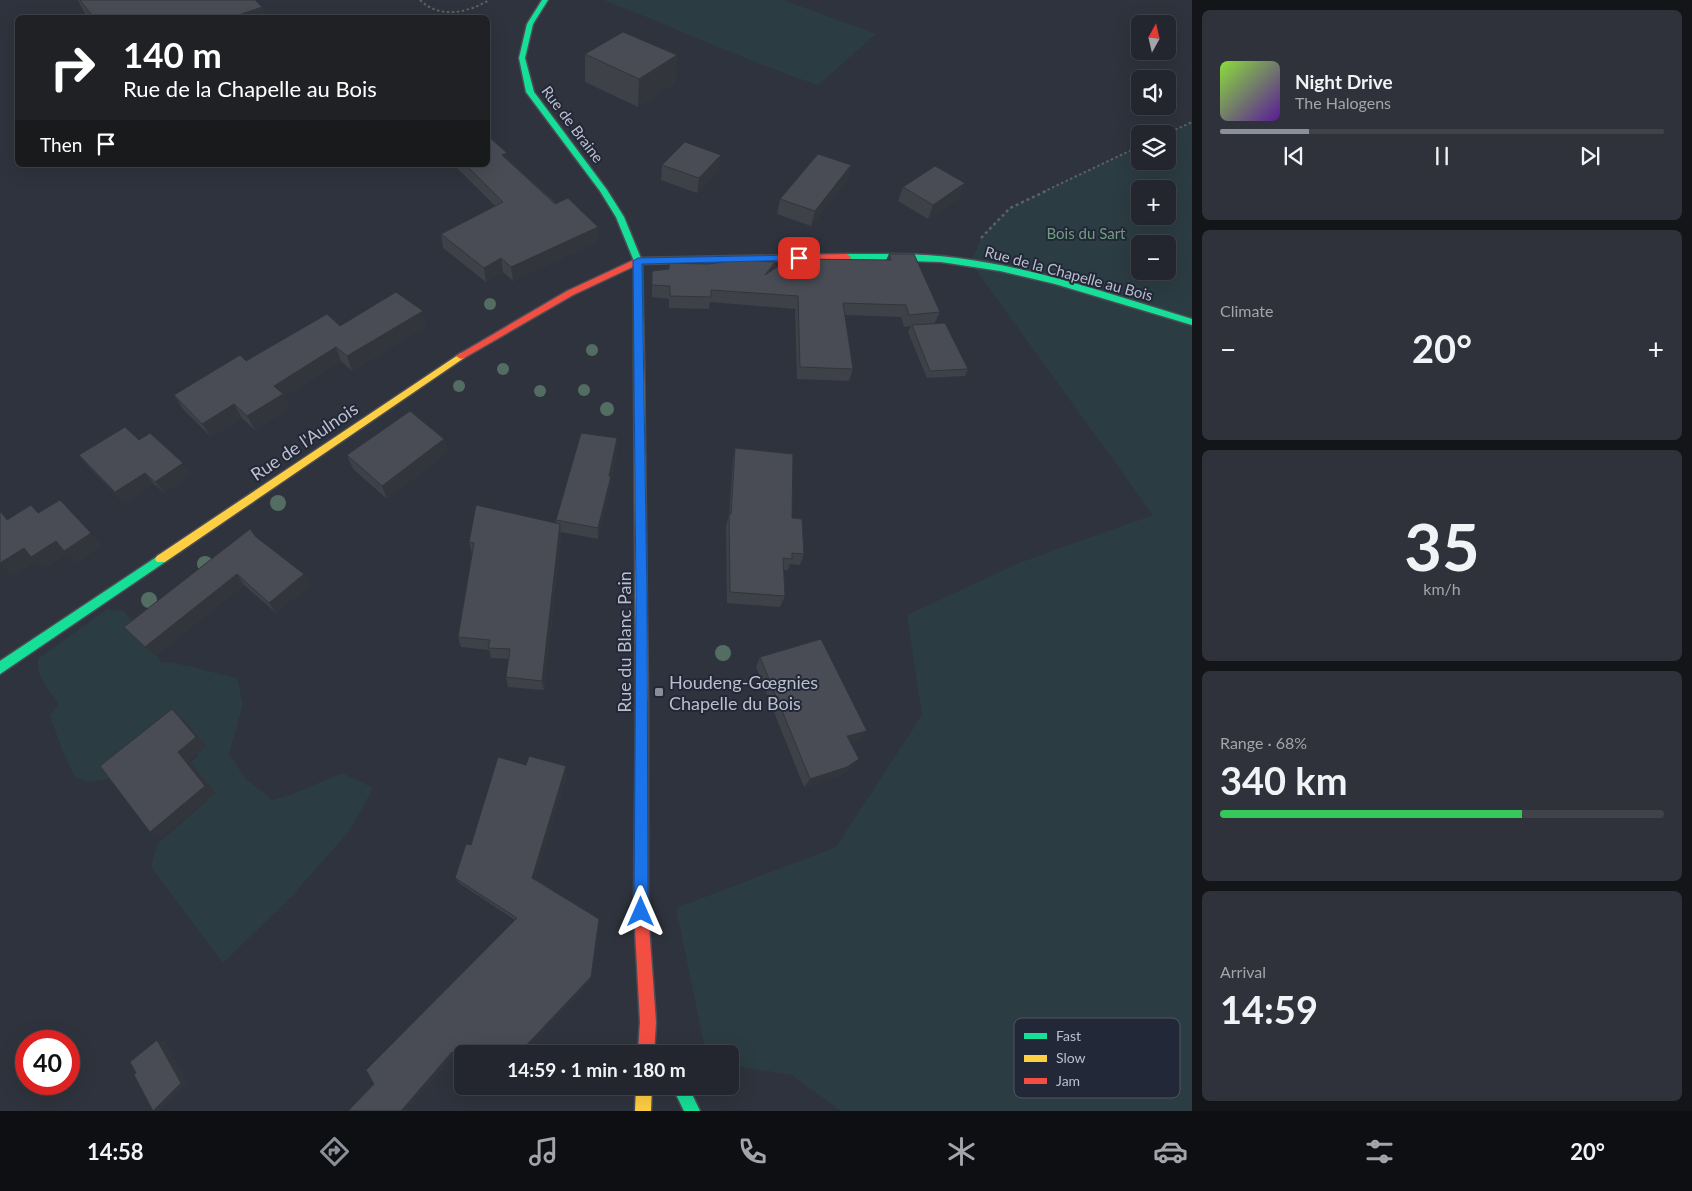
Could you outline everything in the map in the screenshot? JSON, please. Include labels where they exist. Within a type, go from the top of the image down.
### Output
[{"type":"street","name":"Rue de Braine","points":[[546,0],[530,24],[525,40],[522,58],[530,92],[603,190],[620,217],[638,261]]},
{"type":"street","name":"Rue de la Chapelle au Bois","points":[[638,261],[871,257],[926,258],[972,263],[1026,274],[1192,322]]},
{"type":"street","name":"Rue de l'Aulnois","points":[[0,668],[456,359],[570,293],[638,261]]},
{"type":"street","name":"Rue du Blanc Pain","points":[[638,261],[642,596],[641,912],[648,1022],[647,1045]]},
{"type":"street","points":[[648,1022],[660,1045]]},
{"type":"street","points":[[643,1111],[644,1095]]},
{"type":"street","points":[[684,1095],[692,1111]]},
{"type":"path","points":[[420,0],[431,9],[454,12],[482,4],[489,0]]},
{"type":"path","points":[[1176,129],[1192,122]]},
{"type":"path","points":[[972,263],[982,242],[981,238],[1010,208],[1131,150]]},
{"type":"green space","points":[[603,0],[783,0],[876,34],[818,85],[791,76]]},
{"type":"green space","name":"Bois du Sart","points":[[1192,122],[1192,1111],[841,1111],[792,1075],[739,1066],[739,1045],[704,1045],[676,908],[836,847],[922,715],[907,615],[1019,563],[1153,515],[971,263],[981,238],[1010,208],[1131,150],[1131,170],[1176,170],[1176,129]]},
{"type":"green space","points":[[107,609],[124,611],[161,662],[190,666],[237,678],[243,704],[229,754],[245,778],[272,800],[290,795],[342,773],[373,788],[350,830],[292,896],[223,963],[151,867],[157,844],[208,800],[183,769],[198,756],[173,727],[107,779],[90,782],[74,776],[50,716],[59,703],[41,677],[38,659]]},
{"type":"building","points":[[80,0],[255,0],[262,7],[239,15],[92,15]]},
{"type":"building","points":[[623,32],[677,55],[639,79],[585,54]]},
{"type":"building","points":[[490,138],[507,153],[502,155],[555,204],[568,198],[598,227],[511,267],[501,258],[484,268],[441,234],[503,202],[468,167],[490,167]]},
{"type":"building","points":[[685,142],[721,155],[699,178],[662,165]]},
{"type":"building","points":[[818,154],[851,165],[815,211],[780,199]]},
{"type":"building","points":[[935,166],[965,183],[933,205],[903,187]]},
{"type":"building","points":[[889,254],[914,254],[940,312],[909,315],[906,305],[843,303],[853,369],[800,367],[798,296],[711,290],[711,297],[670,296],[670,286],[652,285],[652,271],[669,269],[669,263],[708,264],[738,260],[775,262],[765,275],[785,262],[793,263],[792,259],[891,260]]},
{"type":"building","points":[[396,292],[423,311],[347,356],[336,347],[274,386],[283,394],[247,416],[234,404],[202,424],[174,395],[240,355],[246,361],[327,314],[340,326]]},
{"type":"building","points":[[945,323],[968,369],[930,371],[912,325]]},
{"type":"building","points":[[410,411],[444,439],[382,486],[347,455]]},
{"type":"building","points":[[125,427],[139,440],[150,433],[183,463],[155,482],[145,473],[115,492],[79,455]]},
{"type":"building","points":[[581,433],[617,438],[609,476],[611,476],[598,528],[556,520]]},
{"type":"building","points":[[735,448],[793,454],[792,518],[802,519],[804,554],[792,553],[792,559],[783,558],[785,596],[730,592],[729,514],[731,514]]},
{"type":"building","points":[[60,500],[91,533],[64,551],[56,541],[31,557],[24,548],[0,563],[0,512],[7,520],[31,505],[38,513]]},
{"type":"building","points":[[476,505],[560,524],[542,681],[506,677],[510,649],[488,648],[490,640],[458,637],[474,543],[469,542]]},
{"type":"building","points":[[250,529],[256,537],[304,574],[269,603],[237,574],[145,647],[124,627]]},
{"type":"building","points":[[821,639],[867,731],[847,736],[859,759],[847,767],[810,779],[760,657]]},
{"type":"building","points":[[172,709],[196,737],[178,752],[205,786],[150,832],[100,766]]},
{"type":"building","points":[[529,756],[566,766],[532,878],[599,919],[591,977],[527,1045],[454,1045],[454,1055],[452,1052],[401,1111],[348,1111],[374,1084],[366,1070],[517,918],[455,878],[466,844],[471,845],[498,757],[526,765]]},
{"type":"building","points":[[157,1040],[181,1083],[153,1111],[134,1075],[136,1073],[130,1062]]},
{"type":"traffic: fast","points":[[545,0],[530,24],[522,58],[530,92],[603,190],[620,217],[638,261],[639,364]]},
{"type":"traffic: fast","points":[[847,257],[941,259],[1000,268],[1055,281],[1192,322]]},
{"type":"traffic: fast","points":[[0,668],[161,559]]},
{"type":"traffic: fast","points":[[684,1095],[692,1111]]},
{"type":"traffic: slow","points":[[161,559],[461,356]]},
{"type":"traffic: slow","points":[[639,364],[642,700]]},
{"type":"traffic: slow","points":[[643,1111],[644,1095]]},
{"type":"traffic: jam","points":[[461,356],[570,293],[638,261],[847,257]]},
{"type":"traffic: jam","points":[[642,700],[641,912],[648,1022],[647,1045]]},
{"type":"place","name":"Houdeng-Gœgnies Chapelle du Bois","points":[[659,692]]},
{"type":"route","points":[[641,912],[642,596],[638,261],[799,258]]}]
